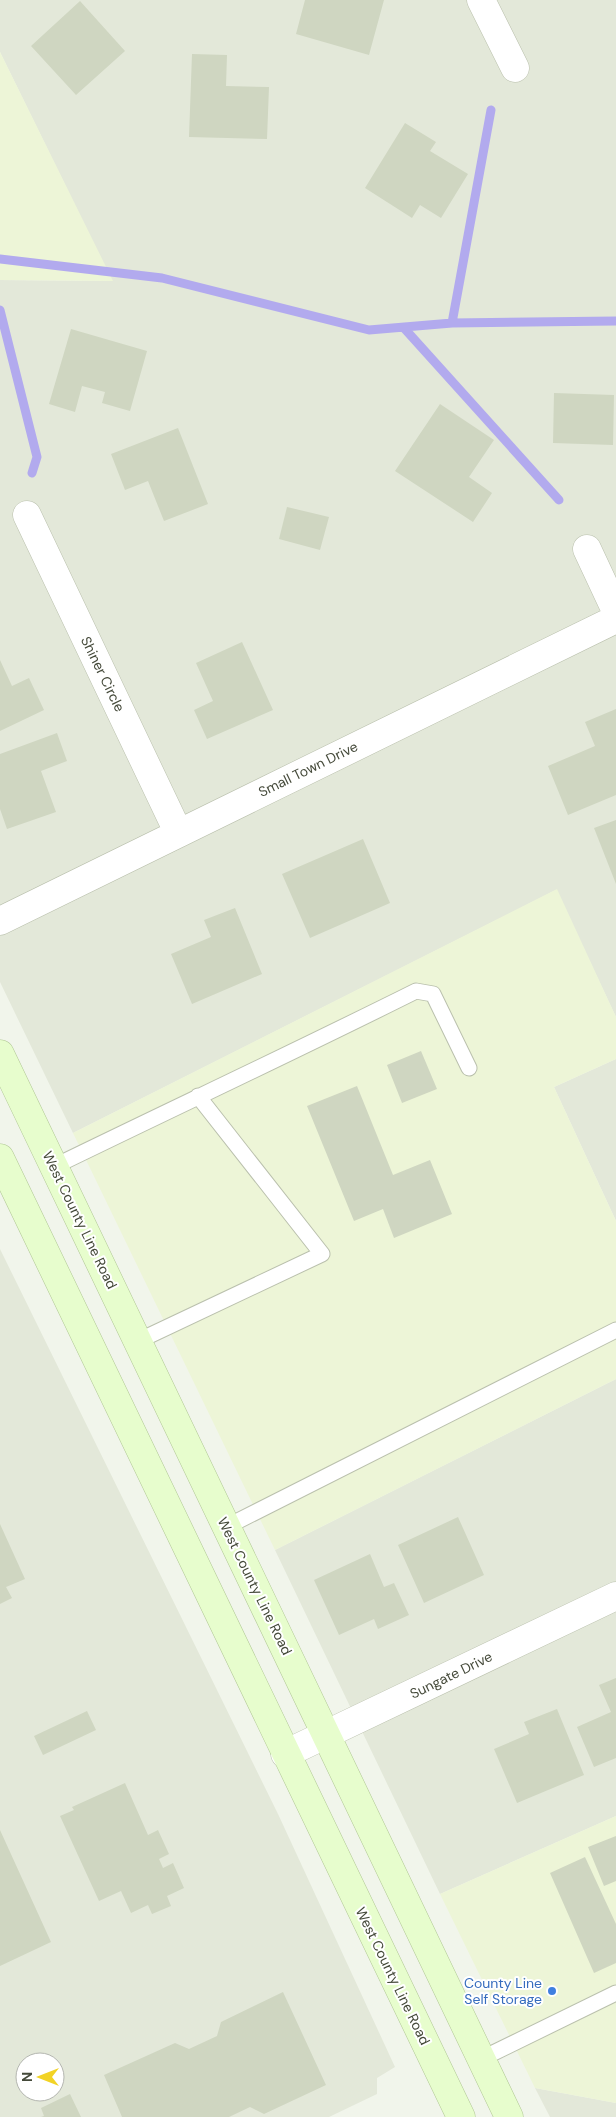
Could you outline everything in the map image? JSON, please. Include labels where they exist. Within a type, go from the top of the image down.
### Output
[{"type":"main road","name":"West County Line Road","points":[[0,1054],[510,2117]]},
{"type":"main road","name":"West County Line Road","points":[[0,1158],[461,2117]]},
{"type":"main road","points":[[443,2079],[481,2059]]},
{"type":"street","points":[[481,0],[515,68]]},
{"type":"street","name":"Shiner Circle","points":[[27,515],[178,832]]},
{"type":"street","points":[[587,549],[616,611]]},
{"type":"street","name":"Small Town Drive","points":[[0,921],[178,832],[616,619]]},
{"type":"street","name":"Sungate Drive","points":[[285,1754],[616,1596]]},
{"type":"lane","points":[[53,1167],[198,1096],[285,1057],[416,991],[433,994],[469,1068]]},
{"type":"lane","points":[[138,1341],[322,1254],[198,1096]]},
{"type":"lane","points":[[226,1527],[616,1330]]},
{"type":"lane","points":[[481,2059],[616,1993]]},
{"type":"shaded area","points":[[0,0],[616,0],[616,1017],[556,890],[73,1133],[0,982],[0,280],[112,281],[0,52]]},
{"type":"shaded area","points":[[0,52],[113,281],[0,280]]},
{"type":"shaded area","points":[[557,889],[616,1017],[616,1059],[554,1087],[616,1221],[616,1379],[275,1550],[73,1133]]},
{"type":"shaded area","points":[[616,1059],[616,1221],[554,1087]]},
{"type":"shaded area","points":[[0,1249],[278,1814],[395,2067],[377,2078],[377,2094],[329,2117],[0,2117]]},
{"type":"shaded area","points":[[616,1379],[616,1816],[440,1894],[275,1550]]},
{"type":"shaded area","name":"County Line Self Storage","points":[[616,1816],[616,2103],[535,2088],[440,1894]]},
{"type":"shaded area","points":[[535,2088],[616,2103],[616,2117],[550,2117]]},
{"type":"building","points":[[305,0],[384,0],[369,55],[296,34]]},
{"type":"building","points":[[80,1],[125,51],[76,95],[31,46]]},
{"type":"building","points":[[192,54],[227,55],[226,86],[269,87],[267,139],[189,137]]},
{"type":"building","points":[[405,123],[436,142],[430,151],[468,174],[441,218],[420,205],[412,218],[365,188]]},
{"type":"building","points":[[71,329],[147,351],[130,411],[102,403],[105,392],[82,386],[75,412],[49,404]]},
{"type":"building","points":[[554,393],[614,395],[613,445],[553,443]]},
{"type":"building","points":[[440,404],[494,440],[469,477],[492,493],[473,522],[395,471]]},
{"type":"building","points":[[178,428],[208,504],[164,521],[148,481],[125,490],[111,454]]},
{"type":"building","points":[[287,507],[329,517],[320,550],[279,539]]},
{"type":"building","points":[[242,642],[273,710],[207,739],[194,710],[213,701],[196,663]]},
{"type":"building","points":[[0,660],[12,686],[29,678],[44,710],[0,731]]},
{"type":"building","points":[[616,709],[616,795],[568,815],[548,766],[595,746],[585,722]]},
{"type":"building","points":[[57,733],[67,761],[41,771],[56,812],[7,829],[0,809],[0,754]]},
{"type":"building","points":[[616,820],[616,884],[594,828]]},
{"type":"building","points":[[363,839],[390,903],[310,938],[282,874]]},
{"type":"building","points":[[235,908],[262,974],[192,1004],[171,954],[211,937],[204,920]]},
{"type":"building","points":[[421,1051],[437,1089],[402,1103],[387,1065]]},
{"type":"building","points":[[357,1086],[393,1175],[430,1160],[452,1214],[394,1238],[383,1209],[354,1221],[307,1106]]},
{"type":"building","points":[[458,1517],[484,1575],[424,1603],[398,1545]]},
{"type":"building","points":[[0,1524],[25,1579],[6,1587],[12,1598],[0,1604]]},
{"type":"building","points":[[370,1554],[384,1587],[394,1583],[409,1615],[378,1629],[374,1619],[339,1635],[314,1580]]},
{"type":"building","points":[[616,1678],[616,1758],[594,1767],[577,1727],[611,1712],[599,1685]]},
{"type":"building","points":[[557,1709],[584,1775],[517,1803],[494,1749],[529,1734],[524,1722]]},
{"type":"building","points":[[87,1711],[96,1730],[43,1755],[34,1736]]},
{"type":"building","points":[[125,1783],[148,1835],[158,1830],[169,1854],[159,1859],[163,1868],[173,1863],[184,1888],[167,1896],[171,1906],[152,1914],[148,1905],[131,1913],[121,1891],[99,1901],[60,1816],[74,1810],[72,1807]]},
{"type":"building","points":[[0,1830],[51,1942],[0,1966]]},
{"type":"building","points":[[616,1836],[616,1881],[604,1886],[588,1847]]},
{"type":"building","points":[[585,1857],[616,1924],[616,1963],[594,1973],[550,1873]]},
{"type":"building","points":[[283,1992],[326,2085],[264,2114],[250,2107],[229,2117],[122,2117],[104,2075],[175,2043],[189,2049],[217,2036],[221,2022]]},
{"type":"building","points":[[70,2094],[81,2117],[41,2117],[44,2116],[41,2108],[53,2102],[65,2102],[65,2096]]},
{"type":"waterway","points":[[452,323],[491,110]]},
{"type":"waterway","points":[[0,259],[162,278],[369,330],[452,323],[616,321]]},
{"type":"waterway","points":[[0,310],[37,457],[32,473]]},
{"type":"waterway","points":[[404,328],[559,500]]},
{"type":"place","name":"County Line Self Storage","points":[[552,1991]]}]
